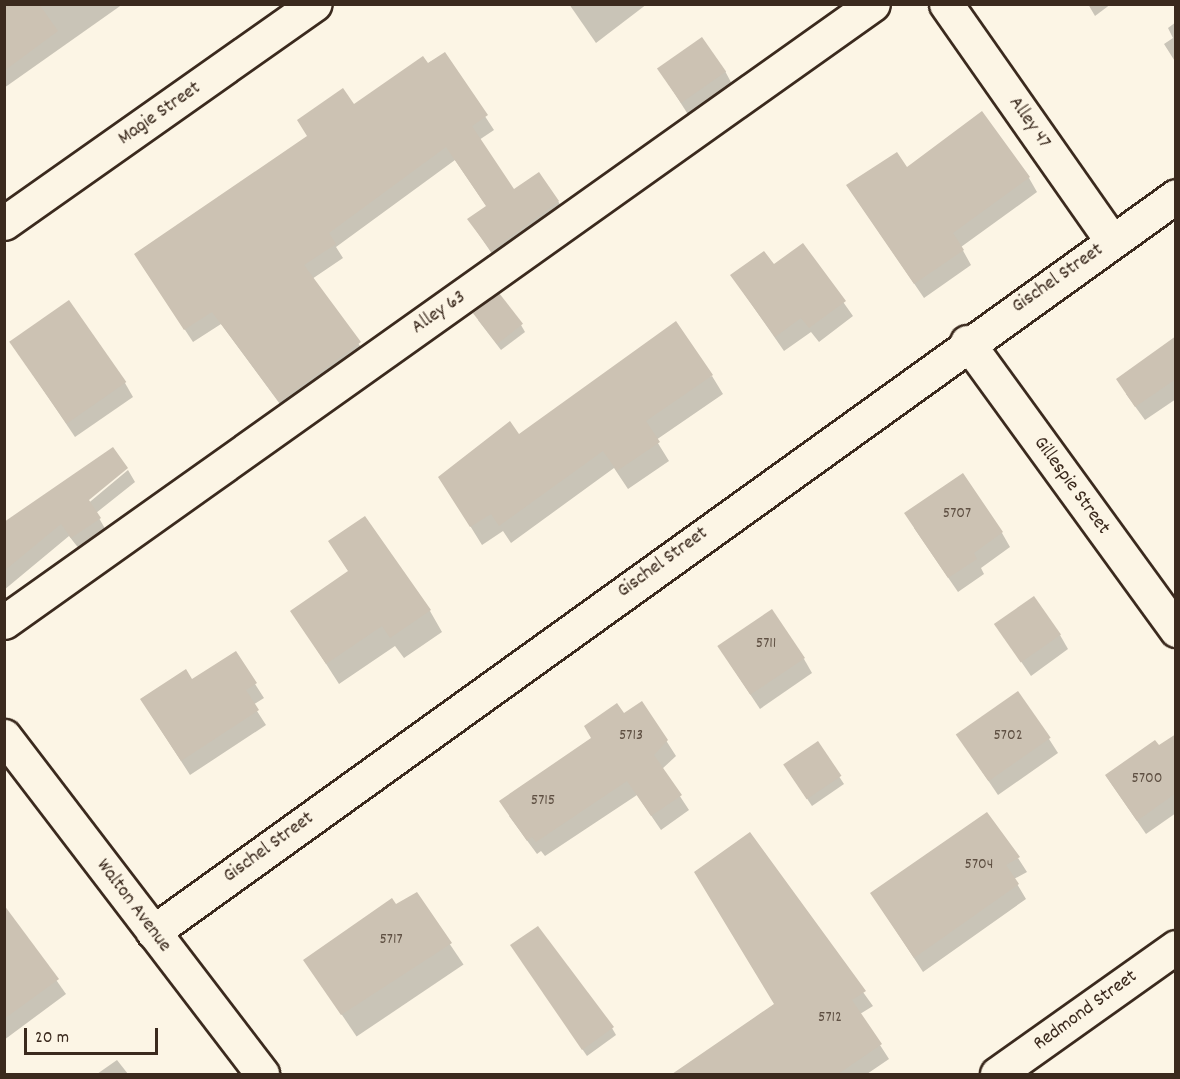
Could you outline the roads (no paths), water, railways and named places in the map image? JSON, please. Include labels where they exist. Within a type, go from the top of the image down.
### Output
[{"type":"street","name":"Magie Street","points":[[4,223],[315,4]]},
{"type":"street","name":"Alley 63","points":[[4,622],[873,4]]},
{"type":"street","name":"Alley 47","points":[[946,4],[1112,241]]},
{"type":"street","name":"Gischel Street","points":[[153,932],[967,342],[1176,196]]},
{"type":"street","name":"Gillespie Street","points":[[967,342],[1176,630]]},
{"type":"street","name":"Walton Avenue","points":[[4,736],[262,1074]]},
{"type":"street","name":"Redmond Street","points":[[997,1074],[1176,947]]}]
